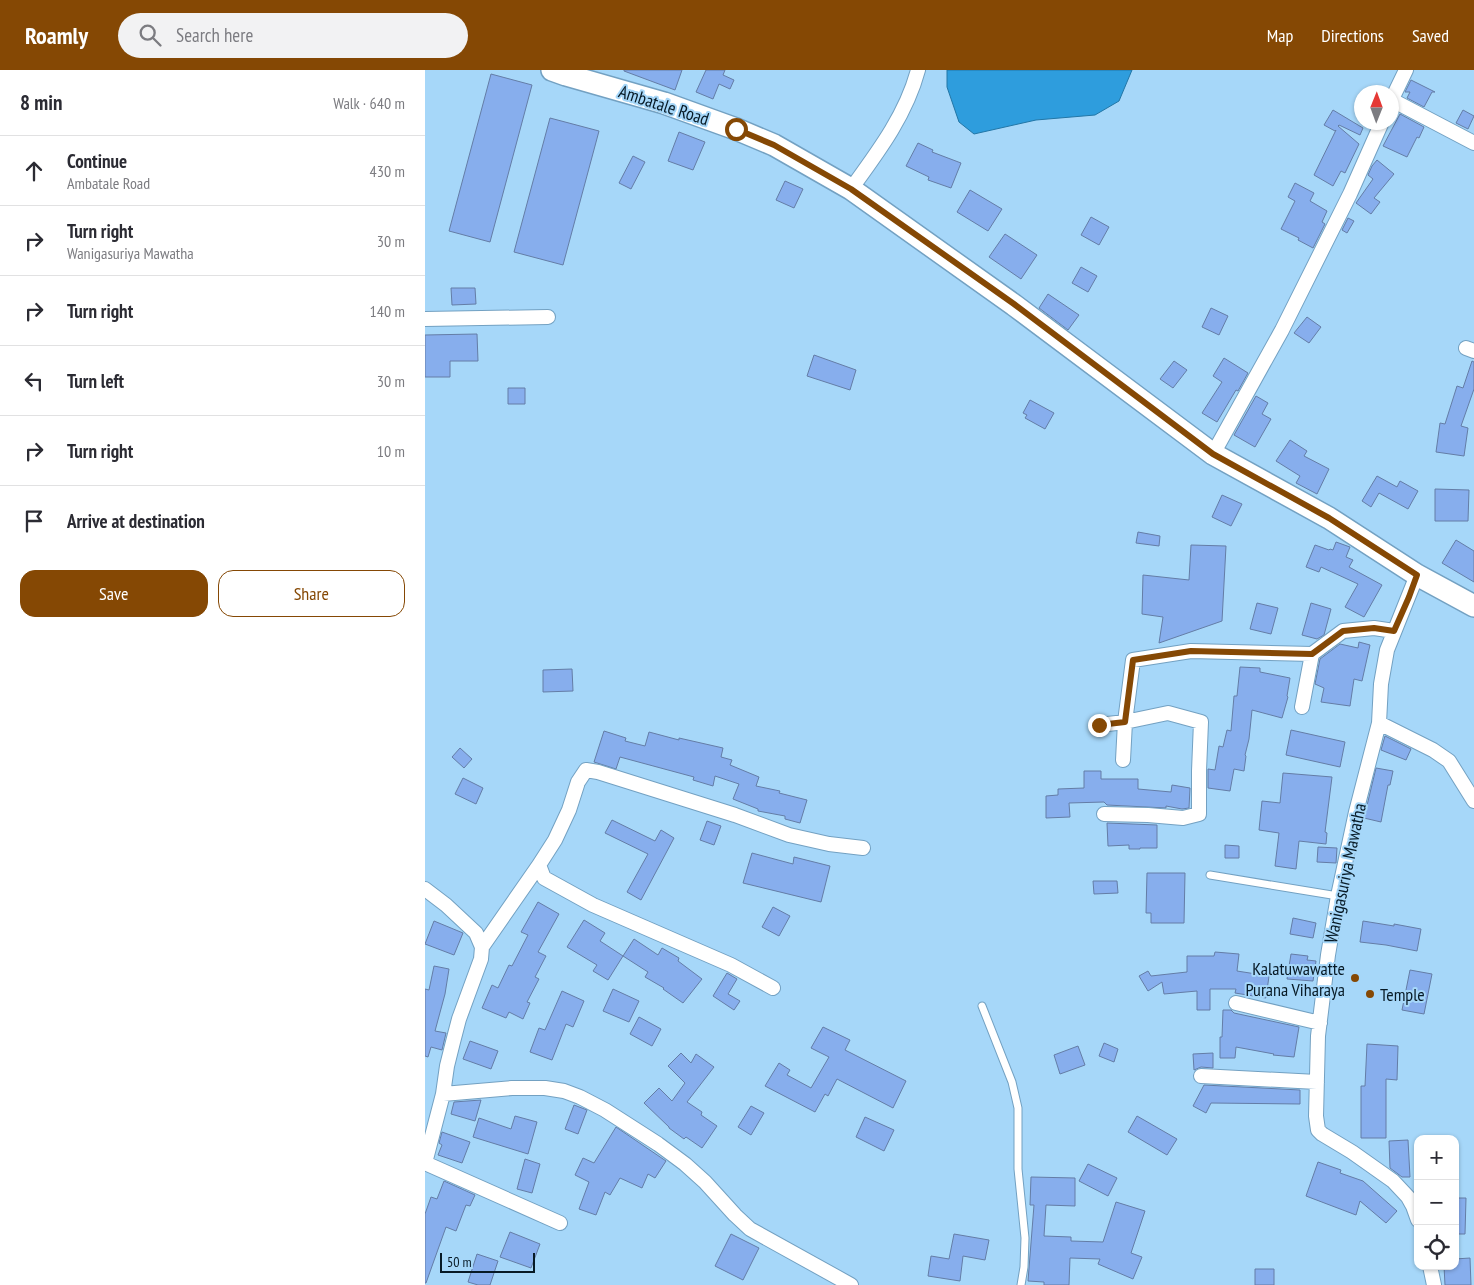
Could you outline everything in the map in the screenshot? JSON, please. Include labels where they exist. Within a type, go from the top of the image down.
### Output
[{"type":"main road","name":"Ambatale Road","points":[[562,72],[664,103],[736,129],[774,145],[851,189],[1014,304],[1213,454],[1329,518],[1417,575],[1474,606]]},
{"type":"street","points":[[851,189],[881,148],[900,116],[913,88],[918,70]]},
{"type":"street","points":[[1399,85],[1406,70]]},
{"type":"street","points":[[1399,104],[1474,142]]},
{"type":"street","points":[[1213,454],[1282,330],[1350,194],[1378,130]]},
{"type":"street","points":[[425,318],[548,317]]},
{"type":"street","name":"Wanigasuriya Mawatha","points":[[1414,1209],[1408,1197],[1393,1181],[1352,1152],[1322,1134],[1318,1130],[1316,1116],[1320,1023],[1327,955],[1338,896],[1379,723],[1381,684],[1387,650],[1417,575]]},
{"type":"street","points":[[1123,760],[1125,722],[1133,660],[1191,651],[1312,654],[1343,631],[1374,628],[1394,631]]},
{"type":"street","points":[[1302,707],[1312,654]]},
{"type":"street","points":[[1099,725],[1125,722],[1169,712],[1201,722],[1199,814],[1183,818],[1104,814]]},
{"type":"street","points":[[1379,723],[1433,750],[1449,761],[1474,801]]},
{"type":"street","points":[[482,948],[555,840],[569,810],[577,782],[586,770],[598,772],[735,815],[789,835],[829,844],[863,848]]},
{"type":"street","points":[[539,865],[544,878],[593,905],[731,966],[773,988]]},
{"type":"street","points":[[425,889],[476,933],[482,948],[481,959],[459,1019],[447,1066],[443,1094],[425,1163],[560,1223]]},
{"type":"street","points":[[1236,1003],[1320,1023]]},
{"type":"street","points":[[1201,1076],[1317,1082]]},
{"type":"street","points":[[443,1094],[512,1088],[545,1088],[564,1091],[580,1097],[613,1114],[685,1164],[751,1229],[851,1285]]},
{"type":"street","points":[[1431,1270],[1434,1285]]},
{"type":"lane","points":[[1210,875],[1338,896]]},
{"type":"lane","points":[[982,1006],[1012,1082],[1018,1108],[1018,1169],[1025,1238],[1021,1285]]},
{"type":"water","points":[[947,70],[1132,70],[1119,101],[1095,115],[1036,120],[974,134],[959,122],[947,87]]},
{"type":"building","points":[[624,70],[682,70],[675,90]]},
{"type":"building","points":[[706,70],[725,70],[723,75],[734,80],[730,89],[719,84],[713,99],[696,92]]},
{"type":"building","points":[[491,74],[532,85],[490,242],[449,231]]},
{"type":"building","points":[[1411,80],[1435,92],[1432,92],[1424,107],[1407,98],[1410,92],[1405,92]]},
{"type":"building","points":[[1333,110],[1354,123],[1354,130],[1362,130],[1360,135],[1338,126],[1359,144],[1345,173],[1341,171],[1333,186],[1314,175],[1336,130],[1324,125]]},
{"type":"building","points":[[1463,110],[1474,116],[1468,129],[1456,123]]},
{"type":"building","points":[[1400,114],[1424,127],[1407,157],[1383,146],[1392,130],[1399,130]]},
{"type":"building","points":[[550,118],[599,131],[563,265],[514,252]]},
{"type":"building","points":[[679,132],[705,142],[693,170],[668,161]]},
{"type":"building","points":[[918,143],[933,150],[932,152],[961,163],[951,188],[928,180],[929,177],[906,166]]},
{"type":"building","points":[[633,156],[645,162],[631,189],[619,183]]},
{"type":"building","points":[[1377,160],[1394,174],[1374,198],[1380,202],[1371,214],[1356,203],[1373,179],[1368,175]]},
{"type":"building","points":[[785,181],[803,189],[794,208],[776,200]]},
{"type":"building","points":[[1295,183],[1314,193],[1310,201],[1327,211],[1322,222],[1325,224],[1313,248],[1281,229],[1295,201],[1288,197]]},
{"type":"building","points":[[970,190],[1002,209],[988,231],[957,212]]},
{"type":"building","points":[[1091,217],[1109,227],[1099,245],[1081,235]]},
{"type":"building","points":[[1348,218],[1354,221],[1347,233],[1342,230]]},
{"type":"building","points":[[1005,234],[1037,255],[1021,279],[989,257]]},
{"type":"building","points":[[1081,267],[1097,276],[1088,292],[1072,283]]},
{"type":"building","points":[[451,288],[475,288],[476,304],[452,305]]},
{"type":"building","points":[[1048,294],[1079,315],[1068,330],[1039,308]]},
{"type":"building","points":[[1211,308],[1228,316],[1219,335],[1202,327]]},
{"type":"building","points":[[1307,317],[1321,327],[1309,343],[1294,333]]},
{"type":"building","points":[[477,334],[478,361],[450,361],[450,377],[425,377],[425,335]]},
{"type":"building","points":[[814,355],[856,370],[850,390],[807,376]]},
{"type":"building","points":[[1224,358],[1248,373],[1217,422],[1202,413],[1222,382],[1213,376]]},
{"type":"building","points":[[1174,361],[1187,370],[1173,388],[1160,379]]},
{"type":"building","points":[[1472,361],[1474,362],[1474,389],[1461,426],[1468,428],[1464,456],[1436,452],[1440,423],[1445,424],[1457,386],[1463,388]]},
{"type":"building","points":[[508,388],[525,388],[525,404],[508,404]]},
{"type":"building","points":[[1256,396],[1268,403],[1262,414],[1271,419],[1255,447],[1234,435]]},
{"type":"building","points":[[1030,400],[1054,413],[1045,429],[1025,418],[1027,415],[1023,413]]},
{"type":"building","points":[[1290,440],[1307,451],[1304,456],[1329,469],[1317,494],[1296,483],[1300,476],[1276,461]]},
{"type":"building","points":[[1377,476],[1397,487],[1400,481],[1418,491],[1408,509],[1379,493],[1371,507],[1362,501]]},
{"type":"building","points":[[1435,489],[1469,490],[1468,521],[1435,521]]},
{"type":"building","points":[[1222,495],[1242,504],[1231,526],[1212,517]]},
{"type":"building","points":[[1138,532],[1160,536],[1159,546],[1136,543]]},
{"type":"building","points":[[1456,540],[1474,551],[1474,582],[1442,563]]},
{"type":"building","points":[[1336,542],[1350,547],[1346,557],[1353,560],[1349,567],[1382,585],[1364,617],[1345,607],[1358,584],[1321,567],[1319,572],[1306,567],[1315,545],[1333,550]]},
{"type":"building","points":[[1191,545],[1226,546],[1222,621],[1159,643],[1163,617],[1142,614],[1143,575],[1189,580]]},
{"type":"building","points":[[1257,603],[1278,608],[1271,634],[1250,629]]},
{"type":"building","points":[[1311,603],[1331,609],[1324,635],[1317,639],[1302,635]]},
{"type":"building","points":[[1359,642],[1370,645],[1362,681],[1354,679],[1350,706],[1321,702],[1324,688],[1315,684],[1320,659],[1340,644],[1358,648]]},
{"type":"building","points":[[1240,667],[1260,668],[1260,672],[1290,678],[1288,697],[1282,718],[1252,710],[1244,771],[1234,769],[1230,791],[1208,788],[1208,769],[1215,770],[1219,746],[1223,747],[1227,730],[1231,731],[1234,696],[1237,696]]},
{"type":"building","points":[[572,669],[573,691],[543,692],[543,670]]},
{"type":"building","points":[[1291,730],[1345,742],[1340,767],[1286,755]]},
{"type":"building","points":[[604,731],[626,738],[625,741],[645,746],[649,732],[723,748],[721,757],[732,760],[730,765],[759,777],[756,786],[780,791],[779,793],[807,800],[800,823],[785,819],[785,816],[758,811],[758,809],[733,799],[739,784],[715,776],[713,786],[693,780],[694,777],[620,757],[616,769],[594,762]]},
{"type":"building","points":[[1385,736],[1411,749],[1406,760],[1381,750]]},
{"type":"building","points":[[460,748],[472,759],[464,768],[452,757]]},
{"type":"building","points":[[1376,768],[1393,771],[1390,785],[1388,785],[1381,822],[1364,818]]},
{"type":"building","points":[[1084,771],[1101,771],[1101,779],[1138,779],[1138,789],[1171,792],[1172,785],[1190,788],[1189,808],[1107,805],[1104,802],[1069,803],[1070,817],[1046,818],[1046,796],[1058,795],[1058,789],[1084,788]]},
{"type":"building","points":[[1283,773],[1332,777],[1325,832],[1327,833],[1326,844],[1299,841],[1296,869],[1275,866],[1279,833],[1259,830],[1262,801],[1280,803]]},
{"type":"building","points":[[463,778],[483,788],[476,804],[455,794]]},
{"type":"building","points":[[612,820],[655,841],[661,830],[674,838],[641,900],[627,892],[648,854],[605,833]]},
{"type":"building","points":[[707,821],[721,826],[714,845],[700,840]]},
{"type":"building","points":[[1107,823],[1157,825],[1157,848],[1129,849],[1129,845],[1108,846]]},
{"type":"building","points":[[1225,845],[1239,846],[1239,858],[1225,858]]},
{"type":"building","points":[[1318,847],[1337,848],[1336,863],[1317,862]]},
{"type":"building","points":[[752,853],[793,864],[794,857],[830,866],[821,902],[743,883]]},
{"type":"building","points":[[1147,873],[1185,873],[1184,923],[1151,923],[1151,913],[1146,913]]},
{"type":"building","points":[[1093,881],[1117,881],[1118,893],[1094,894]]},
{"type":"building","points":[[538,902],[559,914],[538,952],[546,956],[535,977],[539,979],[527,1002],[530,1003],[523,1019],[509,1012],[506,1018],[482,1008],[492,985],[498,988],[509,965],[512,966],[528,935],[521,932]]},
{"type":"building","points":[[773,907],[790,916],[779,936],[762,927]]},
{"type":"building","points":[[1293,918],[1316,923],[1313,938],[1290,934]]},
{"type":"building","points":[[584,920],[605,933],[600,941],[623,956],[608,980],[593,971],[597,965],[567,947]]},
{"type":"building","points":[[434,921],[463,933],[454,955],[425,944]]},
{"type":"building","points":[[1363,921],[1421,929],[1417,951],[1360,942]]},
{"type":"building","points":[[634,939],[658,955],[662,948],[679,958],[678,961],[702,979],[683,1003],[664,988],[645,977],[648,972],[623,956]]},
{"type":"building","points":[[1215,952],[1239,954],[1237,971],[1269,976],[1266,998],[1235,993],[1236,989],[1210,989],[1210,1010],[1197,1010],[1197,991],[1164,994],[1162,982],[1148,991],[1139,976],[1148,971],[1151,976],[1187,972],[1187,956],[1214,956]]},
{"type":"building","points":[[1291,954],[1308,956],[1307,960],[1316,961],[1313,981],[1287,979]]},
{"type":"building","points":[[434,966],[449,969],[445,994],[435,1031],[446,1033],[442,1050],[431,1047],[428,1057],[425,1056],[425,989],[429,990]]},
{"type":"building","points":[[1410,970],[1432,974],[1424,1014],[1402,1010]]},
{"type":"building","points":[[727,973],[737,979],[728,994],[740,1001],[734,1010],[713,996]]},
{"type":"building","points":[[613,989],[639,1001],[629,1022],[603,1011]]},
{"type":"building","points":[[562,991],[584,1001],[573,1027],[566,1024],[552,1060],[530,1052],[539,1028],[545,1030]]},
{"type":"building","points":[[1223,1010],[1231,1010],[1234,1013],[1299,1027],[1294,1057],[1273,1055],[1236,1047],[1235,1058],[1220,1058]]},
{"type":"building","points":[[639,1017],[661,1029],[652,1046],[630,1034]]},
{"type":"building","points":[[823,1027],[850,1040],[845,1050],[906,1081],[893,1108],[837,1079],[828,1096],[825,1094],[815,1112],[765,1086],[779,1063],[790,1070],[787,1075],[811,1088],[829,1057],[811,1048]]},
{"type":"building","points":[[470,1041],[498,1051],[491,1069],[463,1059]]},
{"type":"building","points":[[1104,1043],[1118,1049],[1114,1062],[1099,1056]]},
{"type":"building","points":[[1367,1044],[1398,1046],[1397,1080],[1386,1079],[1386,1138],[1361,1138],[1361,1086],[1365,1086]]},
{"type":"building","points":[[1078,1046],[1085,1065],[1060,1074],[1054,1055]]},
{"type":"building","points":[[681,1053],[691,1063],[696,1054],[714,1067],[687,1102],[702,1112],[701,1115],[717,1126],[702,1148],[686,1137],[684,1139],[669,1128],[644,1103],[659,1088],[672,1101],[685,1083],[668,1066]]},
{"type":"building","points":[[1213,1053],[1213,1068],[1201,1067],[1194,1070],[1193,1054]]},
{"type":"building","points":[[1204,1085],[1300,1090],[1300,1104],[1211,1103],[1206,1113],[1193,1106]]},
{"type":"building","points":[[481,1100],[475,1121],[451,1114],[454,1102]]},
{"type":"building","points":[[574,1105],[587,1110],[578,1134],[565,1129]]},
{"type":"building","points":[[751,1106],[764,1113],[751,1135],[738,1127]]},
{"type":"building","points":[[515,1116],[537,1122],[528,1154],[473,1137],[479,1118],[511,1129]]},
{"type":"building","points":[[1137,1116],[1177,1139],[1167,1155],[1128,1132]]},
{"type":"building","points":[[865,1117],[894,1130],[884,1151],[856,1137]]},
{"type":"building","points":[[616,1127],[666,1161],[655,1178],[648,1174],[642,1188],[620,1178],[610,1195],[605,1192],[596,1215],[579,1209],[589,1182],[575,1175],[583,1158],[594,1163]]},
{"type":"building","points":[[442,1132],[470,1142],[462,1163],[438,1155],[442,1145],[439,1143]]},
{"type":"building","points":[[1408,1140],[1410,1177],[1402,1177],[1390,1168],[1389,1141]]},
{"type":"building","points":[[525,1159],[540,1164],[532,1193],[517,1189]]},
{"type":"building","points":[[1318,1162],[1341,1170],[1340,1173],[1363,1181],[1397,1211],[1386,1223],[1360,1201],[1356,1215],[1306,1196]]},
{"type":"building","points":[[1088,1164],[1117,1178],[1108,1196],[1079,1181]]},
{"type":"building","points":[[1031,1177],[1075,1178],[1075,1206],[1046,1205],[1044,1236],[1071,1237],[1071,1241],[1103,1242],[1116,1202],[1145,1211],[1131,1253],[1142,1257],[1133,1279],[1098,1264],[1100,1259],[1070,1258],[1069,1285],[1044,1285],[1044,1282],[1028,1281],[1034,1205],[1030,1205]]},
{"type":"building","points":[[444,1181],[475,1195],[470,1206],[466,1205],[456,1231],[446,1227],[425,1283],[425,1214],[431,1197],[437,1199]]},
{"type":"building","points":[[1459,1198],[1466,1198],[1465,1234],[1459,1234]]},
{"type":"building","points":[[510,1232],[540,1244],[531,1268],[500,1257]]},
{"type":"building","points":[[731,1234],[759,1248],[743,1280],[715,1266]]},
{"type":"building","points":[[954,1234],[989,1240],[985,1260],[963,1256],[960,1281],[928,1276],[931,1256],[949,1259]]},
{"type":"building","points":[[477,1254],[498,1261],[490,1285],[478,1285],[468,1282]]},
{"type":"building","points":[[1470,1258],[1471,1285],[1445,1285],[1444,1270],[1459,1270],[1459,1259]]},
{"type":"building","points":[[1255,1269],[1274,1269],[1274,1285],[1255,1285]]},
{"type":"place","name":"Kalatuwawatte Purana Viharaya","points":[[1355,978]]},
{"type":"place","name":"Temple","points":[[1370,994]]},
{"type":"route","points":[[736,129],[774,145],[851,189],[1014,304],[1213,454],[1329,518],[1417,575],[1394,631],[1374,628],[1343,631],[1312,654],[1191,651],[1133,660],[1125,722],[1099,725]]}]
